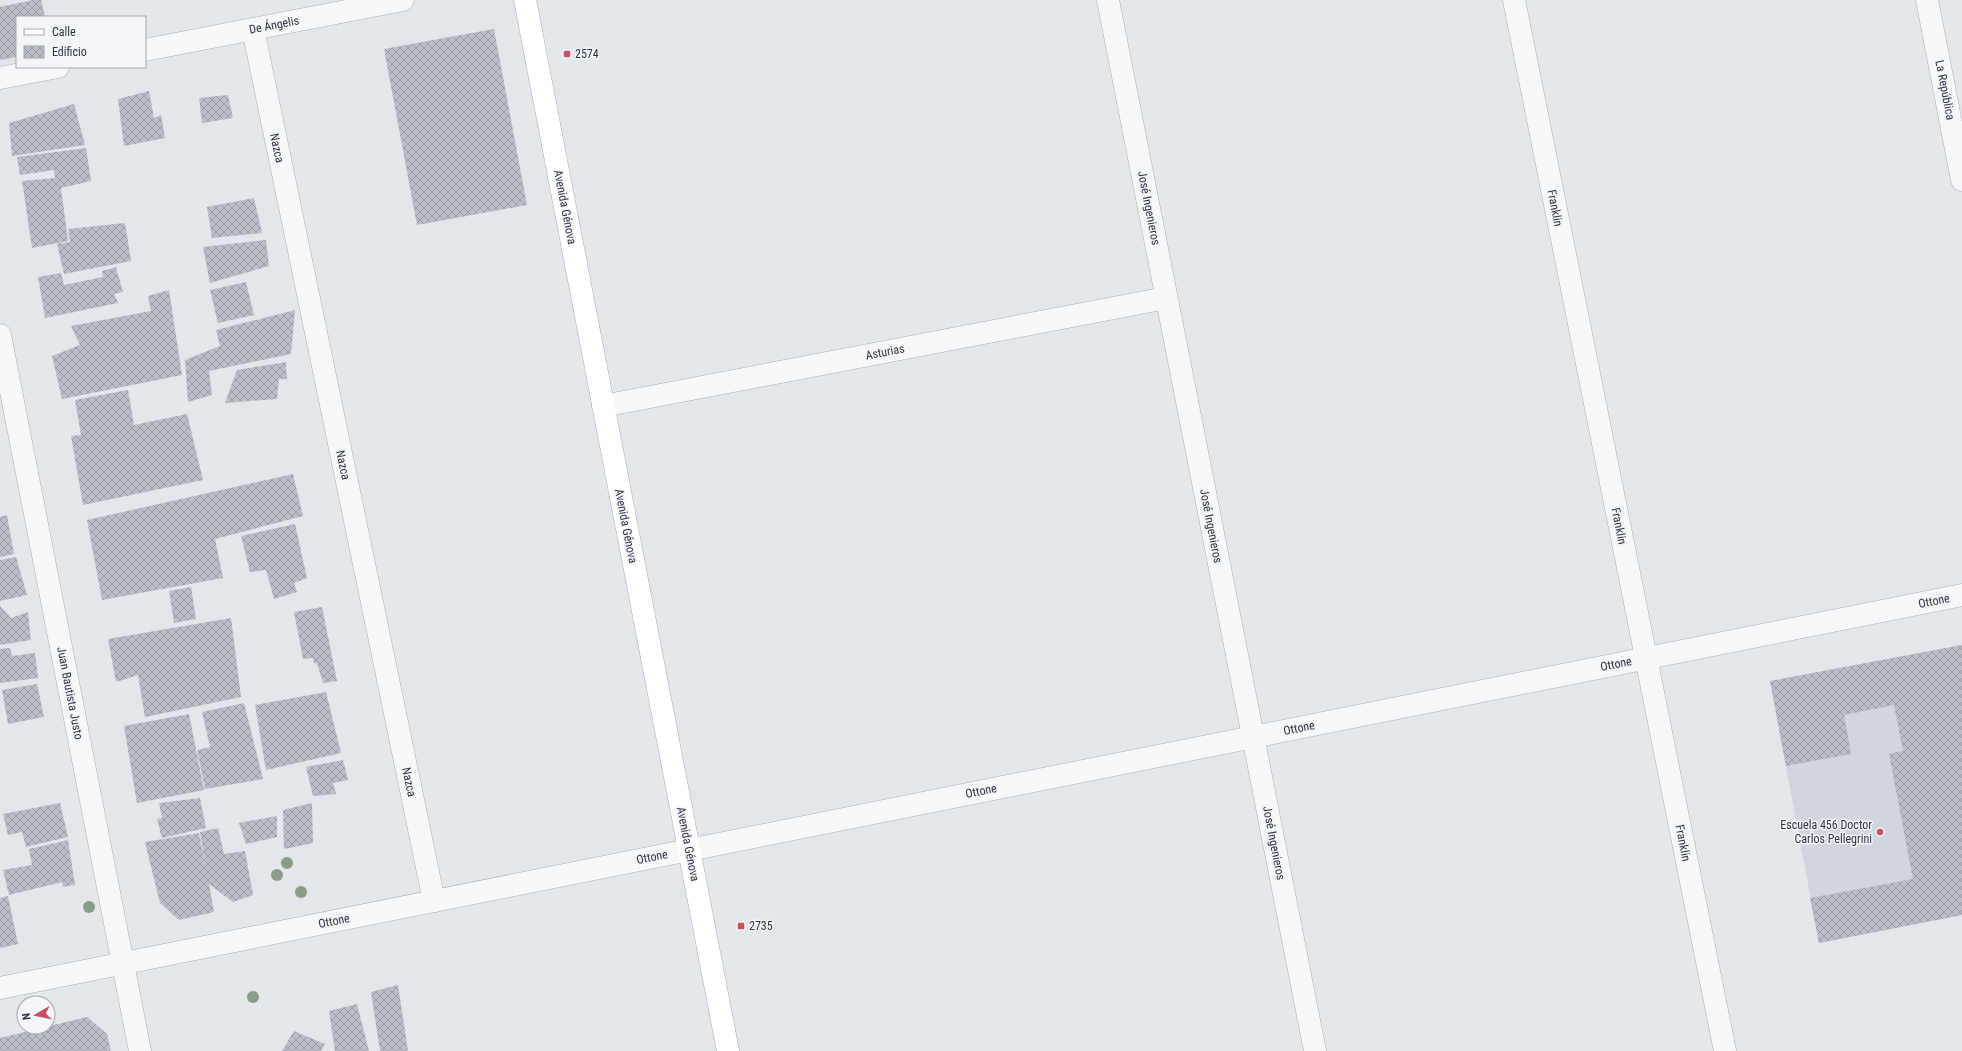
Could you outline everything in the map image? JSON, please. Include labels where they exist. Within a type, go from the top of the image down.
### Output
[{"type":"street","name":"De Ángelis","points":[[146,50],[403,0]]},
{"type":"street","name":"Avenida Génova","points":[[526,0],[728,1051]]},
{"type":"street","name":"José Ingenieros","points":[[1108,0],[1315,1051]]},
{"type":"street","name":"Franklin","points":[[1514,0],[1725,1051]]},
{"type":"street","name":"La República","points":[[1927,0],[1962,180]]},
{"type":"street","name":"Nazca","points":[[253,29],[434,901]]},
{"type":"street","points":[[0,78],[53,68]]},
{"type":"street","name":"Asturias","points":[[603,406],[1166,298]]},
{"type":"street","name":"Juan Bautista Justo","points":[[0,335],[140,1051]]},
{"type":"street","name":"Ottone","points":[[0,988],[1962,595]]},
{"type":"shaded area","name":"Escuela 456 Doctor Carlos Pellegrini","points":[[1962,645],[1962,915],[1819,943],[1770,681]]},
{"type":"building","points":[[33,0],[41,0],[45,16],[16,16],[16,57],[0,60],[0,7]]},
{"type":"building","points":[[494,29],[527,205],[417,225],[384,49]]},
{"type":"building","points":[[149,91],[154,118],[161,115],[165,138],[124,146],[118,99]]},
{"type":"building","points":[[228,95],[233,118],[202,123],[199,98]]},
{"type":"building","points":[[74,104],[85,145],[12,156],[9,123]]},
{"type":"building","points":[[86,148],[91,181],[61,188],[68,241],[32,248],[22,181],[55,178],[54,170],[20,175],[17,157]]},
{"type":"building","points":[[254,198],[262,233],[212,238],[207,207]]},
{"type":"building","points":[[125,223],[131,261],[64,274],[57,244],[70,242],[68,229]]},
{"type":"building","points":[[266,240],[269,266],[210,283],[203,247]]},
{"type":"building","points":[[116,267],[123,292],[114,294],[118,303],[45,318],[38,277],[61,273],[64,285],[103,277],[102,271]]},
{"type":"building","points":[[246,282],[254,315],[218,323],[210,290]]},
{"type":"building","points":[[169,290],[182,375],[62,399],[52,356],[80,345],[71,326],[151,311],[148,296]]},
{"type":"building","points":[[295,310],[291,354],[209,371],[212,395],[188,402],[185,360],[220,346],[216,330]]},
{"type":"building","points":[[286,362],[287,379],[279,379],[277,399],[225,403],[237,370]]},
{"type":"building","points":[[128,390],[134,425],[187,414],[203,480],[83,505],[71,436],[81,435],[75,400]]},
{"type":"building","points":[[293,474],[303,516],[215,539],[223,578],[102,600],[87,520]]},
{"type":"building","points":[[7,515],[14,554],[0,557],[0,517]]},
{"type":"building","points":[[295,524],[307,578],[294,583],[297,592],[274,599],[266,570],[250,572],[241,536]]},
{"type":"building","points":[[16,557],[27,595],[0,601],[0,560]]},
{"type":"building","points":[[191,587],[196,619],[174,623],[169,591]]},
{"type":"building","points":[[0,606],[11,618],[28,612],[31,640],[0,645]]},
{"type":"building","points":[[322,607],[337,681],[323,683],[317,663],[314,664],[313,658],[303,659],[294,612]]},
{"type":"building","points":[[231,618],[241,697],[145,717],[138,675],[116,682],[108,639]]},
{"type":"building","name":"Escuela 456 Doctor Carlos Pellegrini","points":[[1962,645],[1962,915],[1819,943],[1810,898],[1913,879],[1889,754],[1903,751],[1894,705],[1844,715],[1851,754],[1786,766],[1770,681]]},
{"type":"building","points":[[10,648],[12,656],[35,653],[38,678],[0,683],[0,649]]},
{"type":"building","points":[[37,684],[44,717],[8,724],[2,690]]},
{"type":"building","points":[[326,692],[341,753],[266,770],[255,705]]},
{"type":"building","points":[[244,703],[263,779],[205,789],[197,750],[210,747],[202,712]]},
{"type":"building","points":[[189,714],[204,790],[137,803],[124,726]]},
{"type":"building","points":[[343,760],[348,780],[333,783],[336,794],[313,796],[306,767]]},
{"type":"building","points":[[200,798],[206,828],[162,838],[157,819],[162,818],[159,803]]},
{"type":"building","points":[[60,803],[68,837],[26,847],[22,832],[8,835],[3,814]]},
{"type":"building","points":[[312,803],[313,843],[284,849],[283,810]]},
{"type":"building","points":[[277,816],[277,837],[246,844],[239,823]]},
{"type":"building","points":[[218,828],[224,854],[245,851],[253,895],[233,902],[209,884],[214,912],[179,920],[160,903],[145,842],[199,833],[206,869],[200,832]]},
{"type":"building","points":[[68,840],[75,885],[63,887],[62,882],[9,895],[3,870],[32,865],[29,849]]},
{"type":"building","points":[[8,896],[18,944],[0,948],[0,898]]},
{"type":"building","points":[[398,985],[408,1051],[380,1051],[371,992]]},
{"type":"building","points":[[357,1004],[369,1051],[335,1051],[329,1011]]},
{"type":"building","points":[[87,1017],[107,1034],[111,1051],[0,1051],[0,1038],[16,1034],[56,1035],[56,1024]]},
{"type":"building","points":[[294,1031],[325,1044],[321,1051],[282,1051]]},
{"type":"place","name":"2574","points":[[567,54]]},
{"type":"place","name":"Escuela 456 Doctor Carlos Pellegrini","points":[[1880,832]]},
{"type":"place","name":"2735","points":[[741,926]]}]
